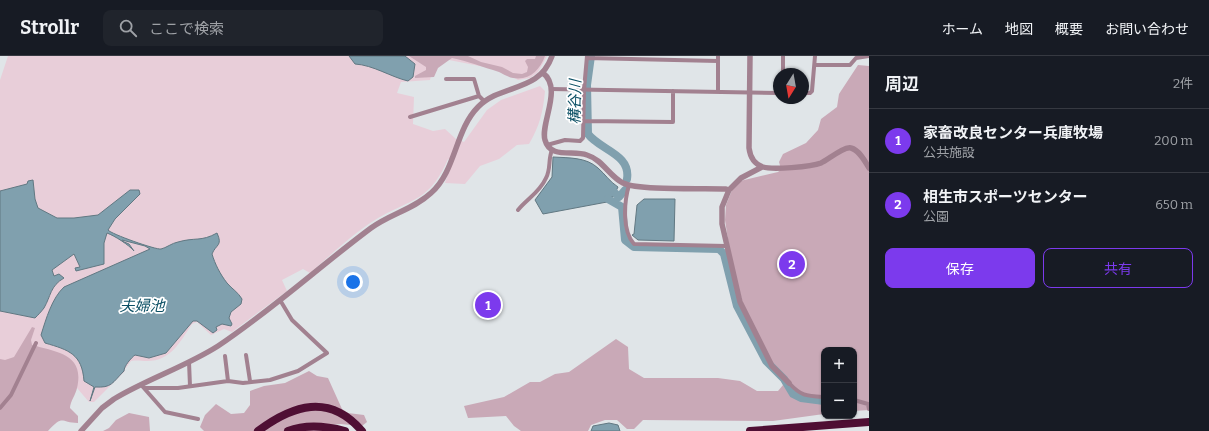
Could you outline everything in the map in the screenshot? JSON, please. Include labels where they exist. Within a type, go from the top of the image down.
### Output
[{"type":"highway","points":[[258,431],[292,410],[312,407],[332,410],[341,414],[350,419],[362,431]]},
{"type":"highway","points":[[750,431],[869,422]]},
{"type":"highway","points":[[288,431],[308,426],[326,427],[345,431]]},
{"type":"street","points":[[81,431],[107,404],[218,346],[280,300],[373,226],[420,202],[432,193],[442,180],[470,117],[484,101],[498,93],[531,82],[543,73],[552,56]]},
{"type":"street","points":[[750,56],[750,153],[752,159],[762,167]]},
{"type":"street","points":[[783,56],[783,68]]},
{"type":"street","points":[[809,93],[812,91],[815,56]]},
{"type":"street","points":[[815,65],[850,65],[856,58],[869,56]]},
{"type":"street","points":[[547,145],[565,140],[580,141],[583,138],[586,121],[586,90],[589,58],[718,58],[718,92]]},
{"type":"street","points":[[543,73],[549,79],[551,89],[549,115],[544,136],[547,145],[552,150],[557,152],[585,154],[594,158],[615,178],[629,186],[726,188],[729,190]]},
{"type":"street","points":[[446,80],[474,79],[479,96],[484,101]]},
{"type":"street","points":[[551,89],[773,93]]},
{"type":"street","points":[[586,121],[673,122],[673,91]]},
{"type":"street","points":[[410,117],[479,96]]},
{"type":"street","points":[[821,398],[806,396],[799,393],[772,366],[744,311],[736,287],[726,246],[721,215],[722,207],[729,190],[741,178],[762,167],[814,165],[828,160],[847,148],[851,148],[861,156],[869,168]]},
{"type":"street","points":[[518,210],[526,199],[531,198],[546,179],[552,150]]},
{"type":"street","points":[[629,186],[625,206],[628,238],[634,244],[726,246]]},
{"type":"street","points":[[143,386],[190,386],[228,381],[243,383],[250,381],[270,380],[286,376],[327,353],[292,320],[280,300]]},
{"type":"street","points":[[0,408],[11,395],[36,343]]},
{"type":"street","points":[[246,355],[250,381]]},
{"type":"street","points":[[225,356],[228,381]]},
{"type":"street","points":[[189,362],[190,386]]},
{"type":"street","points":[[143,386],[164,412],[198,418]]},
{"type":"street","points":[[857,400],[868,404],[869,408]]},
{"type":"shaded area","points":[[8,56],[547,56],[538,72],[530,78],[518,80],[500,70],[444,59],[433,67],[430,80],[401,82],[397,93],[414,97],[413,124],[433,131],[445,129],[456,139],[464,142],[487,110],[501,100],[540,86],[545,91],[540,118],[536,131],[529,144],[517,145],[499,159],[480,166],[465,184],[445,183],[452,161],[448,159],[434,184],[426,192],[418,198],[366,226],[310,273],[303,269],[282,280],[287,291],[232,332],[224,329],[211,335],[197,322],[192,324],[179,344],[169,354],[155,360],[131,361],[125,371],[94,402],[89,402],[77,388],[0,366],[0,80]]},
{"type":"shaded area","points":[[409,56],[468,56],[481,62],[502,67],[513,73],[522,74],[527,72],[528,67],[525,61],[527,59],[535,59],[536,56],[545,56],[537,70],[524,78],[511,78],[499,72],[452,58],[438,68],[434,77],[415,78],[415,76],[426,70],[426,67]]},
{"type":"shaded area","points":[[858,65],[869,66],[869,410],[857,411],[857,347],[821,347],[821,414],[773,421],[643,420],[634,429],[627,429],[617,420],[605,420],[591,425],[588,431],[521,431],[514,426],[506,416],[468,418],[464,406],[504,397],[530,382],[540,382],[555,374],[569,372],[616,339],[628,347],[629,369],[644,378],[718,378],[740,381],[757,391],[778,391],[783,385],[743,304],[731,259],[725,220],[726,205],[732,190],[740,181],[778,172],[781,169],[779,162],[783,154],[806,143],[818,130],[821,119],[837,107],[839,94]]},
{"type":"shaded area","points":[[32,327],[35,328],[31,340],[32,345],[67,356],[73,361],[77,368],[77,388],[70,408],[78,416],[78,423],[60,421],[48,431],[0,431],[0,359],[5,360],[14,357]]},
{"type":"shaded area","points":[[309,371],[317,376],[328,378],[342,409],[348,413],[364,415],[367,422],[362,426],[340,424],[325,426],[327,431],[204,431],[200,427],[205,415],[216,404],[231,414],[244,413],[250,405],[250,391],[264,386],[285,383]]},
{"type":"shaded area","points":[[129,413],[149,417],[150,431],[103,431],[109,428],[116,420]]},
{"type":"water","points":[[349,56],[405,56],[415,64],[413,77],[408,81],[375,69],[355,64]]},
{"type":"water","points":[[553,157],[583,160],[593,164],[618,187],[613,197],[610,197],[607,202],[543,214],[535,200],[552,177]]},
{"type":"water","name":"夫婦池","points":[[33,180],[35,199],[38,208],[57,218],[74,218],[98,215],[130,190],[139,190],[140,194],[115,219],[108,230],[125,238],[157,249],[165,248],[184,241],[207,238],[217,233],[219,243],[212,254],[224,280],[239,294],[242,299],[241,304],[231,312],[229,318],[232,324],[231,326],[222,324],[216,327],[217,330],[213,333],[197,321],[193,321],[166,353],[149,358],[135,355],[114,382],[105,387],[95,387],[90,401],[94,387],[84,381],[83,372],[77,359],[73,354],[61,348],[45,343],[41,335],[50,309],[56,297],[64,287],[150,249],[145,246],[122,241],[107,233],[104,243],[104,264],[76,271],[75,268],[80,267],[74,254],[52,270],[54,276],[59,274],[64,278],[53,288],[44,308],[35,318],[0,311],[0,191],[27,184],[28,181]]},
{"type":"water","points":[[644,199],[675,199],[674,241],[638,240],[632,235],[634,234],[637,205]]},
{"type":"water","name":"夫婦池","points":[[122,241],[129,244],[134,251],[129,246]]},
{"type":"water","points":[[609,423],[618,425],[620,431],[591,431],[593,426]]},
{"type":"waterway","name":"構谷川","points":[[591,56],[587,85],[588,134],[593,140],[620,158],[627,171],[627,179]]},
{"type":"waterway","name":"構谷川","points":[[615,193],[619,197],[625,190]]},
{"type":"waterway","points":[[608,199],[622,207],[625,240],[634,247],[719,249],[724,254],[737,306],[766,361],[784,379],[793,394],[801,398],[821,401]]},
{"type":"place","name":"相生市スポーツセンター","points":[[792,264]]},
{"type":"place","name":"家畜改良センター兵庫牧場","points":[[488,305]]}]
